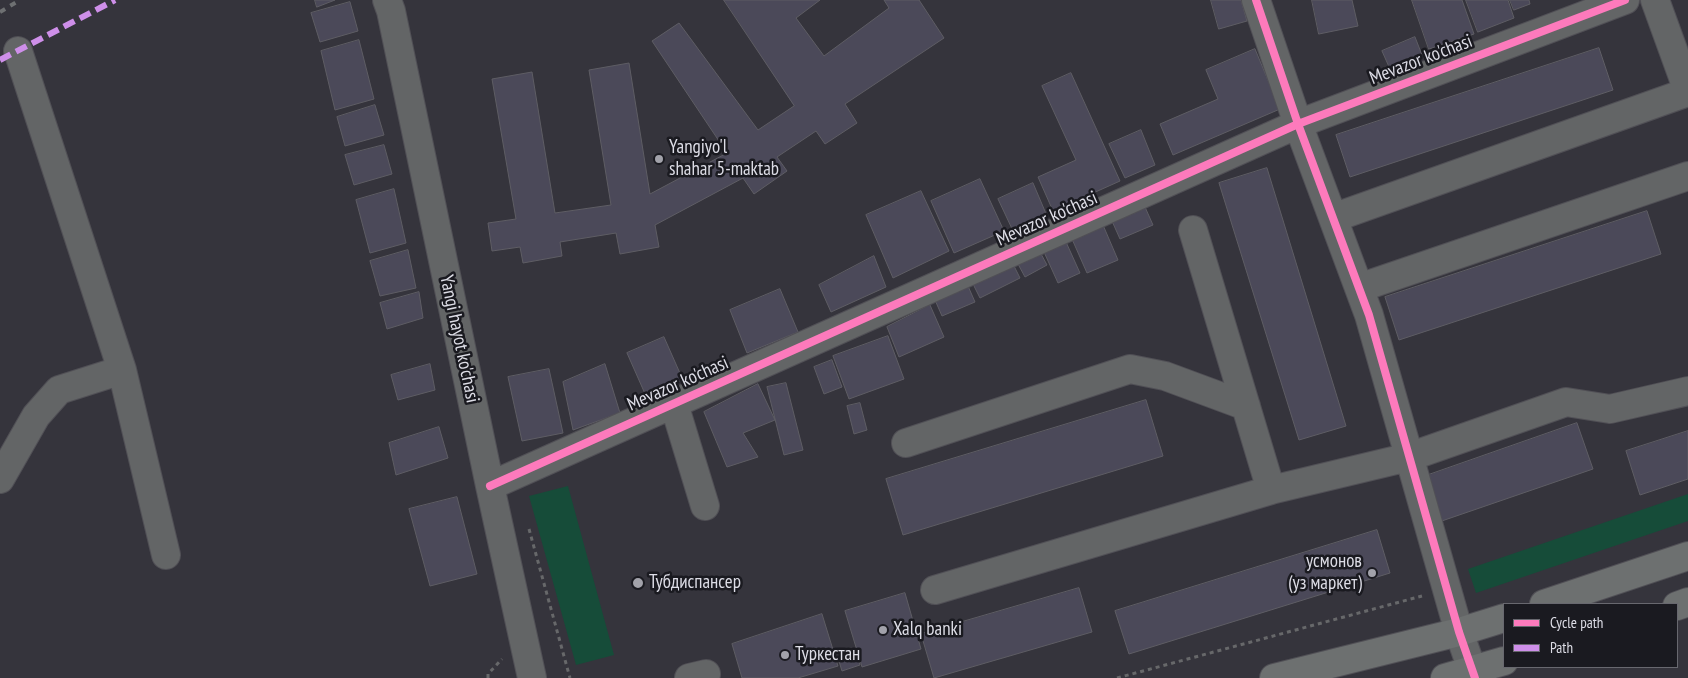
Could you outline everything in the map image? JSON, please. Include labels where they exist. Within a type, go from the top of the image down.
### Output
[{"type":"main road","points":[[1547,603],[1688,556]]},
{"type":"main road","points":[[1274,678],[1460,632],[1503,618]]},
{"type":"main road","points":[[1445,678],[1474,675],[1503,661]]},
{"type":"street","name":"Yangi hayot ko'chasi","points":[[387,0],[392,11],[490,486],[532,678]]},
{"type":"street","points":[[1256,0],[1298,124],[1369,315],[1447,589],[1474,675]]},
{"type":"street","name":"Mevazor ko'chasi","points":[[490,486],[1298,124],[1625,0]]},
{"type":"street","points":[[1333,218],[1688,91],[1655,0]]},
{"type":"street","points":[[18,51],[122,370],[166,555]]},
{"type":"street","points":[[1359,288],[1688,176]]},
{"type":"street","points":[[1193,230],[1271,490]]},
{"type":"street","points":[[906,443],[1130,369],[1164,376],[1246,406]]},
{"type":"street","points":[[0,479],[36,416],[59,390],[122,370]]},
{"type":"street","points":[[935,590],[1271,490],[1409,457],[1566,402],[1610,409],[1688,391]]},
{"type":"street","points":[[674,404],[705,506]]},
{"type":"path","points":[[526,521],[570,678]]},
{"type":"path","points":[[1117,678],[1447,589]]},
{"type":"green space","points":[[568,486],[614,655],[576,665],[529,496]]},
{"type":"green space","points":[[1688,494],[1688,521],[1476,593],[1468,569]]},
{"type":"building","points":[[315,0],[335,0],[317,7]]},
{"type":"building","points":[[724,0],[820,0],[796,18],[824,56],[889,8],[884,0],[919,0],[944,38],[845,104],[857,123],[825,144],[816,131],[777,157],[787,171],[754,194],[743,178],[655,225],[659,247],[620,254],[616,233],[560,242],[562,256],[523,263],[520,247],[492,251],[488,223],[516,219],[492,79],[532,72],[555,213],[611,205],[589,70],[629,63],[650,194],[727,153],[652,41],[679,23],[758,130],[794,106]]},
{"type":"building","points":[[1211,0],[1241,0],[1247,21],[1219,29]]},
{"type":"building","points":[[1312,0],[1352,0],[1358,26],[1319,34]]},
{"type":"building","points":[[1412,0],[1462,0],[1474,34],[1429,49]]},
{"type":"building","points":[[1466,0],[1508,0],[1514,18],[1478,32]]},
{"type":"building","points":[[1510,0],[1529,0],[1530,4],[1514,10]]},
{"type":"building","points":[[350,2],[358,31],[320,42],[311,13]]},
{"type":"building","points":[[1415,37],[1422,55],[1390,69],[1382,51]]},
{"type":"building","points":[[359,40],[374,99],[335,110],[321,51]]},
{"type":"building","points":[[1599,48],[1613,90],[1350,177],[1336,135]]},
{"type":"building","points":[[1255,49],[1280,109],[1173,155],[1160,124],[1218,99],[1206,70]]},
{"type":"building","points":[[1071,73],[1120,181],[1053,211],[1038,177],[1076,160],[1042,86]]},
{"type":"building","points":[[375,105],[384,135],[345,146],[337,117]]},
{"type":"building","points":[[1141,130],[1155,165],[1125,178],[1109,144]]},
{"type":"building","points":[[384,145],[392,174],[354,185],[345,155]]},
{"type":"building","points":[[1267,168],[1346,426],[1299,440],[1219,183]]},
{"type":"building","points":[[980,179],[1004,231],[954,253],[931,201]]},
{"type":"building","points":[[1033,183],[1047,216],[1014,233],[998,199]]},
{"type":"building","points":[[394,189],[406,243],[370,253],[356,200]]},
{"type":"building","points":[[921,191],[949,251],[893,278],[866,215]]},
{"type":"building","points":[[1145,207],[1153,225],[1120,239],[1112,221]]},
{"type":"building","points":[[1647,211],[1661,254],[1399,340],[1385,297]]},
{"type":"building","points":[[1103,225],[1118,260],[1087,273],[1072,239]]},
{"type":"building","points":[[1066,242],[1080,273],[1058,283],[1044,252]]},
{"type":"building","points":[[408,250],[416,288],[380,296],[370,261]]},
{"type":"building","points":[[1040,252],[1047,265],[1025,277],[1018,264]]},
{"type":"building","points":[[874,256],[886,287],[831,312],[819,285]]},
{"type":"building","points":[[1013,264],[1020,278],[980,298],[973,284]]},
{"type":"building","points":[[968,286],[975,302],[942,316],[935,300]]},
{"type":"building","points":[[780,289],[798,332],[747,353],[730,310]]},
{"type":"building","points":[[419,292],[423,318],[387,329],[380,303]]},
{"type":"building","points":[[930,305],[944,337],[899,357],[887,327]]},
{"type":"building","points":[[888,336],[904,379],[849,399],[833,356]]},
{"type":"building","points":[[664,337],[683,380],[646,396],[627,353]]},
{"type":"building","points":[[832,360],[842,387],[824,394],[814,367]]},
{"type":"building","points":[[430,364],[435,390],[398,400],[391,375]]},
{"type":"building","points":[[605,364],[620,413],[573,430],[563,382]]},
{"type":"building","points":[[549,369],[563,433],[522,441],[508,377]]},
{"type":"building","points":[[786,383],[803,450],[784,455],[767,387]]},
{"type":"building","points":[[758,384],[775,420],[743,433],[758,457],[727,467],[704,412]]},
{"type":"building","points":[[1146,400],[1163,456],[903,535],[886,479]]},
{"type":"building","points":[[860,403],[867,430],[854,434],[847,406]]},
{"type":"building","points":[[1577,423],[1593,469],[1433,524],[1417,479]]},
{"type":"building","points":[[439,427],[448,458],[396,475],[389,443]]},
{"type":"building","points":[[1688,431],[1688,479],[1640,495],[1626,451]]},
{"type":"building","points":[[457,497],[477,574],[430,586],[409,509]]},
{"type":"building","points":[[1377,530],[1390,573],[1129,654],[1115,611]]},
{"type":"building","points":[[1079,588],[1092,632],[934,678],[921,634]]},
{"type":"building","name":"Xalq banki","points":[[905,593],[921,649],[862,667],[845,611]]},
{"type":"building","name":"Туркестан","points":[[822,614],[838,666],[798,678],[742,678],[732,644]]},
{"type":"building","points":[[856,652],[860,665],[842,671],[838,658]]},
{"type":"railway","points":[[0,12],[20,0]]},
{"type":"marked path","points":[[0,60],[115,0]]},
{"type":"cycle path","points":[[1256,0],[1298,124],[1369,315],[1459,632],[1475,678]]},
{"type":"cycle path","points":[[490,486],[1298,124],[1625,0]]},
{"type":"place","name":"Yangiyo'l shahar 5-maktab","points":[[659,159]]},
{"type":"place","name":"усмонов (уз маркет)","points":[[1372,573]]},
{"type":"place","name":"Тубдиспансер","points":[[638,583]]},
{"type":"place","name":"Xalq banki","points":[[883,630]]},
{"type":"place","name":"Туркестан","points":[[785,655]]}]
